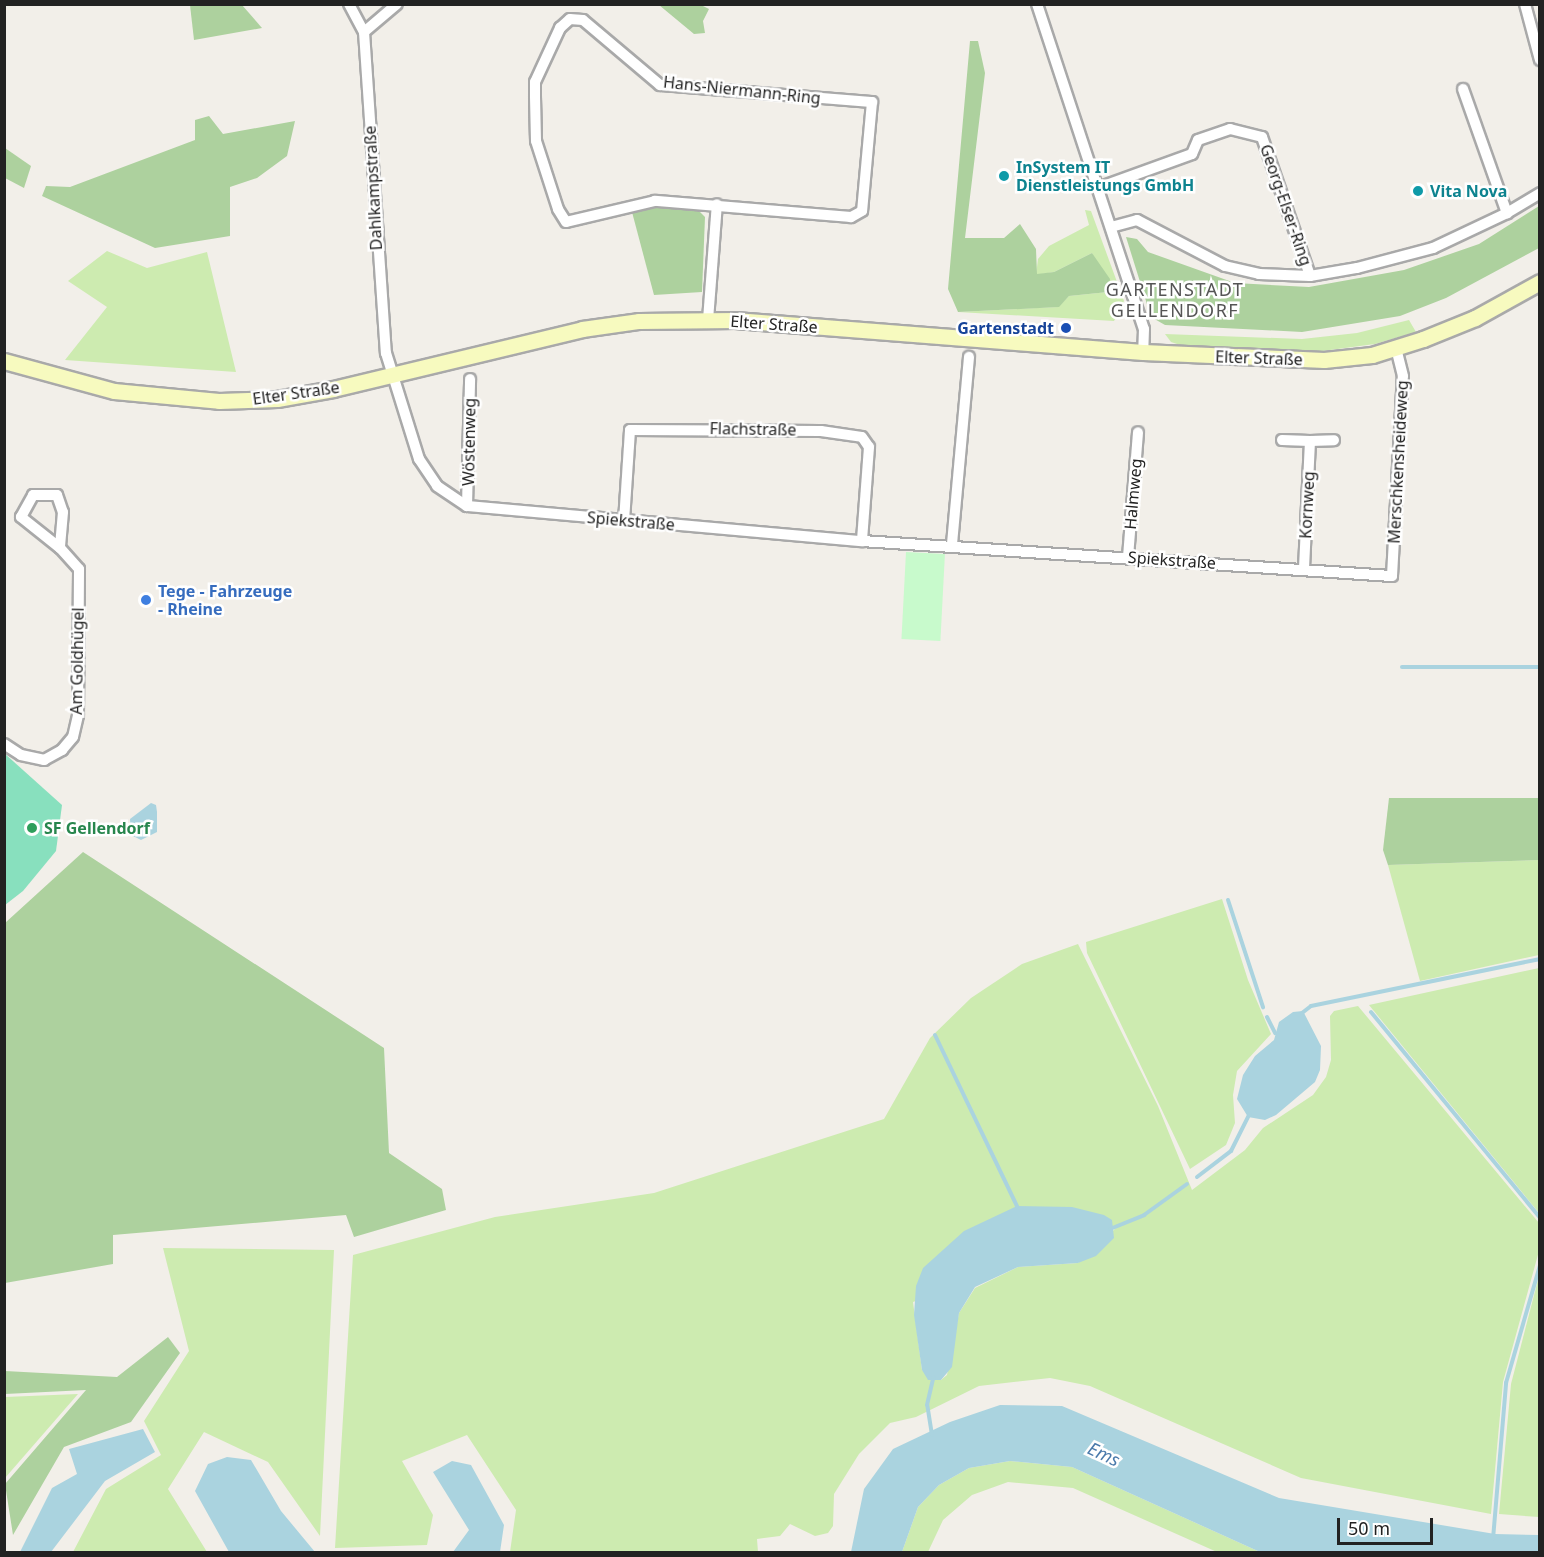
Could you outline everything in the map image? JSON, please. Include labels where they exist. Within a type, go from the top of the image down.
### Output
[{"type":"main road","name":"Elter Straße","points":[[4,360],[114,392],[219,401],[277,399],[392,375],[582,328],[639,321],[708,320],[1143,352],[1300,360],[1349,358],[1396,348],[1475,318],[1539,282]]},
{"type":"street","name":"Dahlkampstraße","points":[[349,4],[364,32],[382,328],[392,375]]},
{"type":"street","points":[[364,32],[397,4]]},
{"type":"street","points":[[1036,4],[1144,329],[1143,352]]},
{"type":"street","points":[[1525,4],[1539,60]]},
{"type":"street","name":"Hans-Niermann-Ring","points":[[570,19],[583,20],[660,85],[872,102],[862,211],[851,217],[717,204],[655,201],[566,222],[558,209],[536,141],[535,82],[560,28],[570,19]]},
{"type":"street","points":[[1463,89],[1507,213]]},
{"type":"street","name":"Georg-Elser-Ring","points":[[1098,188],[1192,153],[1198,140],[1230,129],[1257,139],[1262,137],[1310,276]]},
{"type":"street","name":"Georg-Elser-Ring","points":[[1111,227],[1137,220],[1225,266],[1259,274],[1310,276],[1357,268],[1433,248],[1507,213],[1539,193]]},
{"type":"street","points":[[708,320],[717,204]]},
{"type":"street","name":"Merschkensheideweg","points":[[1392,576],[1403,376],[1396,348]]},
{"type":"street","points":[[952,544],[969,357]]},
{"type":"street","name":"Spiekstraße","points":[[392,375],[419,459],[437,486],[467,506],[862,541],[952,544],[1392,576]]},
{"type":"street","name":"Wöstenweg","points":[[467,506],[470,379]]},
{"type":"street","name":"Flachstraße","points":[[624,521],[630,430],[821,431],[862,437],[869,447],[862,541]]},
{"type":"street","name":"Halmweg","points":[[1128,556],[1138,432]]},
{"type":"street","points":[[1282,440],[1334,440]]},
{"type":"street","name":"Kornweg","points":[[1304,569],[1310,441]]},
{"type":"street","name":"Am Goldhügel","points":[[4,744],[21,754],[44,760],[62,750],[73,737],[78,716],[79,569],[60,548],[21,518],[33,495],[57,495],[63,512],[60,548]]},
{"type":"green space","points":[[190,5],[242,5],[262,28],[194,40]]},
{"type":"green space","points":[[659,5],[701,5],[709,9],[703,21],[705,33],[694,34]]},
{"type":"green space","points":[[970,41],[978,41],[985,73],[965,238],[1004,238],[1020,224],[1036,249],[1037,274],[1054,272],[1092,253],[1110,279],[1108,292],[1069,296],[1059,307],[958,312],[948,289]]},
{"type":"green space","points":[[209,116],[223,134],[295,121],[287,156],[257,178],[230,187],[230,236],[155,248],[42,196],[46,186],[70,187],[195,140],[195,120]]},
{"type":"green space","points":[[5,148],[31,166],[24,188],[5,178]]},
{"type":"green space","points":[[1539,206],[1539,248],[1446,298],[1400,316],[1302,332],[1165,325],[1151,317],[1126,237],[1137,239],[1148,252],[1235,283],[1309,287],[1404,270],[1479,244]]},
{"type":"green space","points":[[661,207],[697,209],[705,217],[702,292],[654,295],[632,212]]},
{"type":"green space","points":[[1085,210],[1091,211],[1124,301],[1114,321],[958,312],[1058,307],[1069,296],[1108,292],[1092,253],[1054,272],[1036,275],[1038,259],[1049,246],[1089,225]]},
{"type":"green space","points":[[107,251],[147,268],[207,252],[236,372],[65,360],[107,307],[68,281]]},
{"type":"green space","points":[[1409,320],[1416,332],[1375,344],[1315,352],[1186,347],[1171,342],[1165,334],[1302,339],[1357,333]]},
{"type":"green space","points":[[906,552],[945,554],[940,641],[901,639]]},
{"type":"green space","name":"SF Gellendorf","points":[[4,753],[62,805],[56,851],[23,891],[5,905]]},
{"type":"green space","points":[[1389,798],[1539,798],[1539,860],[1388,865],[1383,850]]},
{"type":"green space","points":[[83,852],[384,1048],[389,1153],[442,1189],[446,1210],[354,1237],[346,1215],[113,1235],[113,1264],[5,1283],[5,923]]},
{"type":"green space","points":[[1539,860],[1539,955],[1420,981],[1388,865]]},
{"type":"green space","points":[[1222,899],[1248,980],[1271,1034],[1237,1071],[1233,1095],[1235,1123],[1226,1145],[1190,1169],[1087,953],[1086,942]]},
{"type":"green space","points":[[1078,944],[1158,1106],[1192,1190],[1245,1150],[1263,1128],[1313,1095],[1326,1077],[1331,1060],[1330,1016],[1334,1011],[1358,1006],[1539,1223],[1539,1251],[1503,1382],[1491,1514],[1301,1478],[1090,1386],[1050,1378],[979,1386],[916,1417],[890,1423],[859,1454],[834,1494],[833,1526],[828,1533],[815,1536],[790,1524],[780,1536],[757,1539],[758,1552],[510,1552],[516,1510],[467,1435],[402,1461],[433,1515],[427,1545],[335,1548],[353,1255],[495,1217],[654,1193],[884,1119],[930,1038],[971,998],[1022,964]],"holes":[[[1116,1228],[1078,1263],[1018,1267],[975,1288],[959,1313],[947,1375],[941,1380],[922,1370],[913,1302]]]},
{"type":"green space","points":[[1540,968],[1539,1213],[1369,1005]]},
{"type":"green space","points":[[163,1248],[334,1250],[320,1536],[268,1462],[204,1432],[168,1489],[207,1552],[73,1552],[106,1489],[161,1455],[144,1421],[189,1351]]},
{"type":"green space","points":[[1539,1276],[1539,1517],[1499,1514],[1511,1384]]},
{"type":"green space","points":[[168,1337],[180,1353],[131,1422],[64,1447],[13,1535],[5,1484],[86,1390],[5,1394],[5,1371],[117,1377]]},
{"type":"green space","points":[[78,1394],[5,1478],[5,1397]]},
{"type":"green space","points":[[1010,1461],[1072,1467],[1260,1552],[1217,1552],[1073,1488],[1008,1482],[972,1495],[943,1520],[928,1552],[902,1552],[918,1507],[939,1485],[969,1468]]},
{"type":"water","points":[[151,803],[156,805],[157,832],[141,840],[131,835],[130,819]]},
{"type":"water","points":[[1303,1011],[1321,1046],[1320,1070],[1315,1082],[1276,1115],[1265,1120],[1248,1117],[1237,1099],[1243,1075],[1255,1056],[1274,1040],[1279,1022],[1293,1012]]},
{"type":"water","points":[[1017,1206],[1072,1207],[1104,1215],[1112,1220],[1114,1238],[1096,1256],[1078,1263],[1018,1267],[975,1287],[959,1313],[952,1367],[941,1380],[928,1380],[922,1370],[914,1315],[916,1286],[923,1268],[964,1231]]},
{"type":"water","name":"Ems","points":[[1000,1405],[1062,1406],[1279,1498],[1495,1534],[1539,1535],[1539,1552],[1260,1552],[1072,1467],[1010,1461],[969,1468],[939,1485],[918,1507],[902,1552],[851,1552],[864,1489],[893,1449],[950,1422]]},
{"type":"water","points":[[143,1429],[155,1452],[105,1481],[51,1552],[20,1552],[52,1488],[77,1474],[69,1449]]},
{"type":"water","points":[[227,1457],[251,1460],[281,1511],[315,1552],[229,1552],[195,1491],[208,1464]]},
{"type":"water","points":[[452,1461],[471,1465],[504,1525],[500,1552],[453,1552],[469,1530],[433,1472]]},
{"type":"waterway","points":[[1402,667],[1540,667]]},
{"type":"waterway","points":[[1228,900],[1263,1007]]},
{"type":"waterway","points":[[1302,1013],[1311,1006],[1540,959]]},
{"type":"waterway","points":[[1371,1012],[1540,1218]]},
{"type":"waterway","points":[[1267,1017],[1275,1033]]},
{"type":"waterway","points":[[935,1035],[1017,1206]]},
{"type":"waterway","points":[[1197,1177],[1231,1151],[1250,1113]]},
{"type":"waterway","points":[[1110,1229],[1144,1215],[1187,1184]]},
{"type":"waterway","points":[[1493,1539],[1506,1383],[1540,1265]]},
{"type":"waterway","points":[[932,1435],[927,1405],[933,1378]]},
{"type":"place","name":"InSystem IT Dienstleistungs GmbH","points":[[1004,176]]},
{"type":"place","name":"Vita Nova","points":[[1418,191]]},
{"type":"place","name":"Gartenstadt","points":[[1066,328]]},
{"type":"place","name":"Tege - Fahrzeuge - Rheine","points":[[146,600]]},
{"type":"place","name":"SF Gellendorf","points":[[32,828]]},
{"type":"district","name":"GARTENSTADT GELLENDORF","points":[[1175,300]]}]
